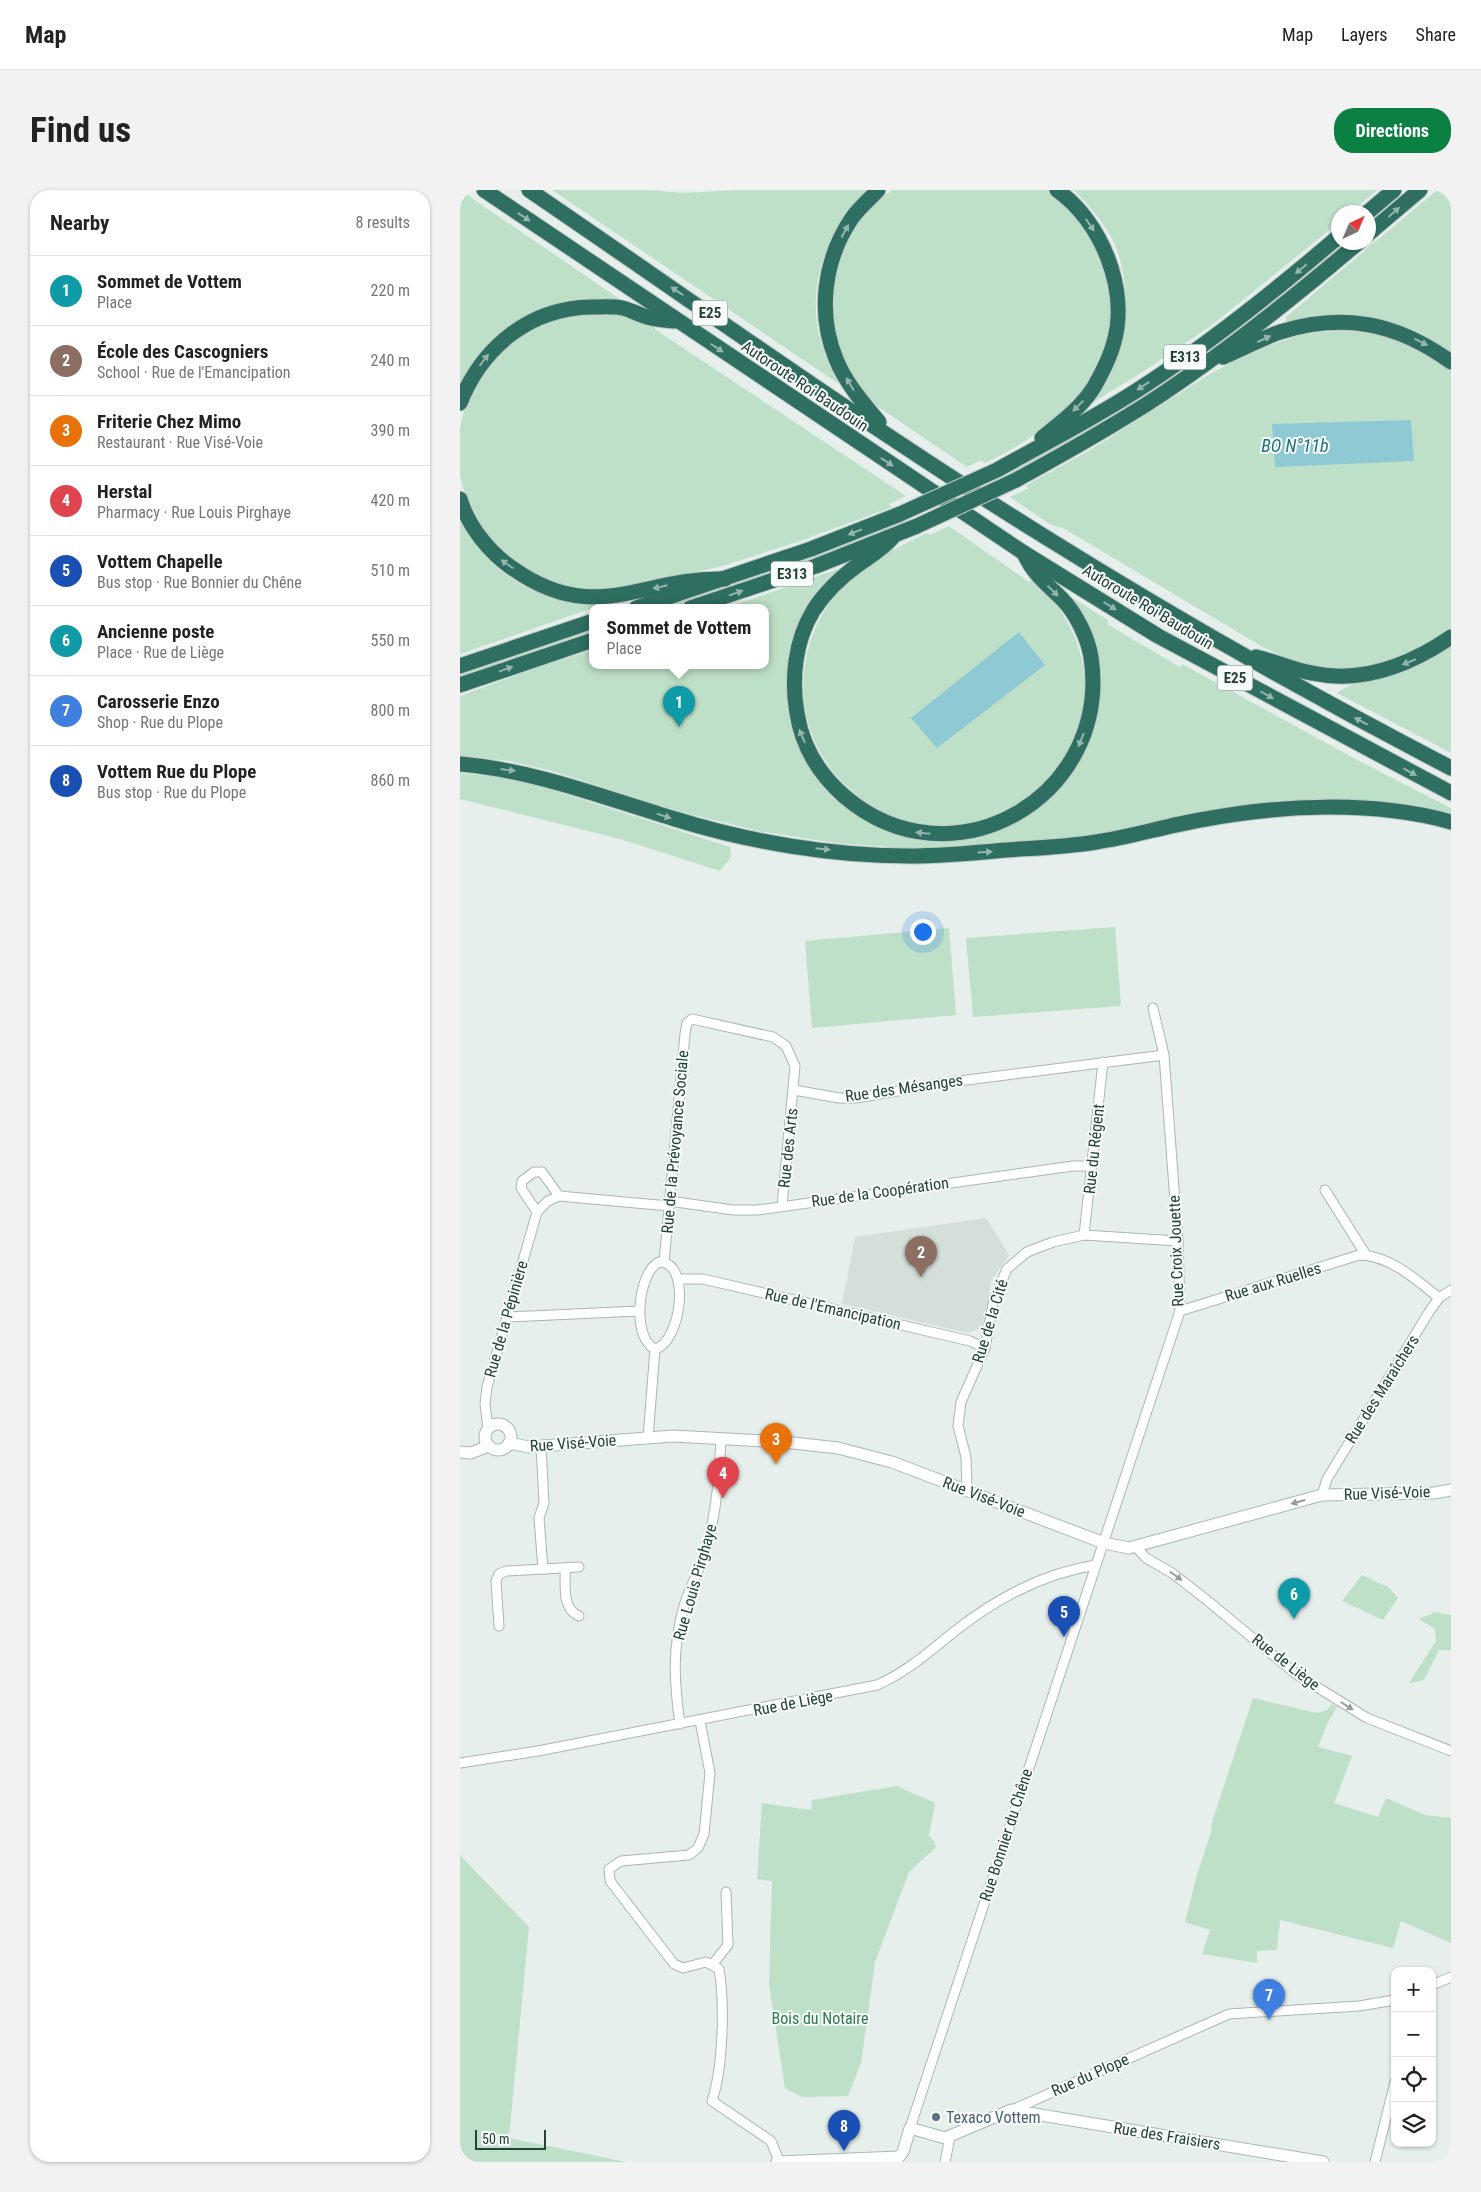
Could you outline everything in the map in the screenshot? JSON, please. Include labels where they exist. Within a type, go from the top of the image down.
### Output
[{"type":"highway","name":"E25","points":[[484,190],[677,321]]},
{"type":"highway","name":"E25","points":[[529,190],[891,436],[1042,534],[1237,652],[1352,717],[1451,768]]},
{"type":"highway","points":[[878,190],[852,218],[837,246],[826,279],[825,323],[836,361],[858,396],[891,436]]},
{"type":"highway","points":[[1018,458],[1080,405],[1093,388],[1114,341],[1118,298],[1105,252],[1081,211],[1057,190]]},
{"type":"highway","points":[[1376,205],[1394,190]]},
{"type":"highway","points":[[1376,227],[1420,190]]},
{"type":"highway","name":"E313","points":[[648,604],[725,579],[900,514],[997,470],[1076,428],[1140,389],[1214,336],[1331,243]]},
{"type":"highway","name":"E313","points":[[701,604],[893,537],[1016,480],[1140,408],[1203,365],[1306,287],[1349,250]]},
{"type":"highway","points":[[460,402],[467,386],[484,358],[503,339],[536,318],[572,307],[602,307],[622,308],[652,319],[677,321]]},
{"type":"highway","name":"Autoroute Roi Baudouin","points":[[677,321],[1024,553],[1158,636],[1451,793]]},
{"type":"highway","points":[[1203,365],[1278,333],[1313,324],[1344,323],[1372,325],[1403,333],[1427,345],[1451,362]]},
{"type":"highway","points":[[460,499],[475,529],[494,555],[521,575],[551,591],[578,597],[601,598],[643,591],[698,578],[725,579]]},
{"type":"highway","points":[[893,537],[882,550],[859,564],[832,586],[813,611],[801,639],[795,668],[794,698],[799,729],[813,761],[836,789],[860,809],[886,824],[912,832],[946,835],[970,832],[1016,815],[1043,795],[1059,777],[1074,756],[1086,728],[1093,684],[1090,655],[1079,624],[1064,601],[1031,570],[1024,553]]},
{"type":"highway","points":[[460,666],[589,623]]},
{"type":"highway","points":[[1237,652],[1312,674],[1344,676],[1371,674],[1408,663],[1428,653],[1451,637]]},
{"type":"highway","points":[[460,685],[589,641]]},
{"type":"highway","points":[[460,764],[519,772],[573,786],[677,820],[732,834],[794,846],[910,856],[1096,842],[1200,820],[1270,810],[1326,807],[1382,811],[1451,822]]},
{"type":"street","name":"Rue Croix Jouette","points":[[1104,1543],[1180,1311],[1178,1241],[1164,1055],[1153,1008]]},
{"type":"street","name":"Rue de la Prévoyance Sociale","points":[[664,1262],[687,1023],[692,1019],[701,1020],[757,1032],[779,1040],[786,1046],[794,1061],[794,1090]]},
{"type":"street","name":"Rue des Mésanges","points":[[794,1090],[839,1098],[856,1098],[932,1084],[1164,1055]]},
{"type":"street","name":"Rue du Régent","points":[[1084,1235],[1103,1062]]},
{"type":"street","name":"Rue des Arts","points":[[782,1206],[794,1090]]},
{"type":"street","name":"Rue de la Coopération","points":[[559,1196],[744,1210],[1073,1166],[1091,1166]]},
{"type":"street","points":[[536,1171],[542,1172],[559,1196],[548,1201],[537,1212],[521,1188],[522,1181],[536,1171]]},
{"type":"street","points":[[1325,1190],[1366,1255],[1412,1277],[1439,1298]]},
{"type":"street","name":"Rue de la Pépinière","points":[[488,1428],[485,1404],[487,1387],[537,1212]]},
{"type":"street","name":"Rue de la Cité","points":[[967,1490],[966,1457],[958,1426],[961,1402],[985,1348],[994,1299],[1006,1269],[1027,1252],[1052,1242],[1084,1235],[1178,1241]]},
{"type":"street","name":"Rue aux Ruelles","points":[[1180,1311],[1359,1255],[1366,1255]]},
{"type":"street","points":[[664,1262],[674,1269],[678,1279],[679,1298],[675,1323],[667,1343],[655,1349],[648,1344],[644,1337],[639,1311],[650,1271],[654,1264],[664,1262]]},
{"type":"street","name":"Rue de l'Emancipation","points":[[678,1279],[703,1279],[970,1341],[985,1348]]},
{"type":"street","name":"Rue des Maraîchers","points":[[1322,1495],[1327,1479],[1439,1298],[1451,1290]]},
{"type":"street","points":[[508,1317],[639,1311]]},
{"type":"street","points":[[648,1438],[655,1349]]},
{"type":"street","name":"Rue Visé-Voie","points":[[460,1452],[471,1453],[488,1446],[500,1450],[509,1443],[511,1435],[507,1427],[499,1424],[488,1428]]},
{"type":"street","points":[[488,1428],[484,1437],[488,1446]]},
{"type":"street","name":"Rue Visé-Voie","points":[[509,1443],[521,1447],[673,1436],[838,1448],[892,1462],[1116,1547],[1137,1548],[1322,1495],[1451,1490]]},
{"type":"street","name":"Rue Louis Pirghaye","points":[[680,1724],[675,1687],[674,1654],[684,1607],[707,1547],[714,1517],[719,1486],[721,1439]]},
{"type":"street","points":[[540,1446],[544,1503],[539,1518],[543,1569]]},
{"type":"street","name":"Rue Bonnier du Chêne","points":[[910,2128],[1104,1543]]},
{"type":"street","name":"Rue de Liège","points":[[1137,1548],[1146,1558],[1172,1573],[1224,1613],[1296,1674],[1367,1718],[1451,1751]]},
{"type":"street","name":"Rue de Liège","points":[[460,1763],[538,1751],[877,1686],[906,1671],[955,1631],[1009,1594],[1054,1576],[1096,1564]]},
{"type":"street","points":[[499,1626],[496,1577],[506,1571],[580,1567]]},
{"type":"street","points":[[565,1568],[567,1605],[572,1612],[579,1616]]},
{"type":"street","points":[[700,1721],[710,1773],[704,1834],[698,1848],[689,1855],[621,1861],[609,1869],[610,1880],[616,1891],[674,1964],[683,1968],[706,1962],[719,1969],[722,1988],[717,2086],[712,2100],[771,2141],[778,2162],[899,2157],[903,2152],[910,2128],[945,2138],[950,2137],[944,2162]]},
{"type":"street","points":[[712,1965],[728,1945],[726,1892]]},
{"type":"street","points":[[1436,1983],[1451,1977]]},
{"type":"street","name":"Rue du Plope","points":[[950,2137],[1229,2014],[1359,2006],[1391,2001]]},
{"type":"street","points":[[1375,2162],[1391,2098]]},
{"type":"street","name":"Rue des Fraisiers","points":[[1012,2110],[1323,2162]]},
{"type":"shaded area","points":[[986,1218],[1009,1255],[991,1281],[985,1324],[979,1329],[968,1333],[842,1304],[855,1237]]},
{"type":"green space","points":[[460,190],[621,300],[569,302],[526,316],[508,328],[490,344],[460,386]]},
{"type":"green space","points":[[552,190],[650,190],[683,193],[737,190],[870,190],[845,217],[835,233],[827,250],[817,286],[818,331],[825,355],[839,384]]},
{"type":"green space","points":[[892,190],[1053,190],[1085,223],[1092,232],[1096,242],[1112,301],[1110,332],[1101,361],[1086,387],[1065,410],[1041,430],[1014,448],[985,463],[981,460],[967,467],[874,404],[855,379],[842,352],[834,322],[833,292],[838,263],[850,235],[868,210]]},
{"type":"green space","points":[[1074,190],[1377,190],[1359,205],[1331,205],[1331,229],[1212,325],[1089,405],[1108,377],[1116,357],[1121,340],[1125,304],[1125,285],[1117,250],[1110,235],[1094,211]]},
{"type":"green space","points":[[1437,190],[1451,190],[1451,357],[1404,330],[1291,324],[1286,321],[1286,317],[1366,250],[1376,250],[1376,241]]},
{"type":"green space","points":[[1331,249],[1341,250],[1249,324],[1197,363],[1144,399],[1008,476],[1003,473],[1039,454]]},
{"type":"green space","points":[[614,312],[652,324],[656,330],[906,496],[889,504],[892,507],[803,540],[726,565],[617,591],[566,589],[518,568],[487,537],[467,501],[460,476],[460,429],[464,411],[473,387],[485,369],[517,336],[555,317]]},
{"type":"green space","points":[[1351,330],[1378,334],[1405,342],[1429,354],[1451,371],[1451,627],[1422,648],[1387,662],[1351,668],[1332,669],[1314,667],[1293,661],[1261,646],[1063,528],[1051,525],[1010,497],[1029,488],[1025,486],[1092,449],[1210,374],[1250,352],[1306,333]]},
{"type":"green space","points":[[906,518],[911,522],[814,559],[682,604],[663,604]]},
{"type":"green space","points":[[460,519],[473,540],[488,558],[504,573],[521,584],[540,593],[561,599],[596,604],[589,604],[589,609],[460,654]]},
{"type":"green space","points":[[949,526],[1029,582],[1032,579],[1046,592],[1068,623],[1076,640],[1085,676],[1085,695],[1078,728],[1065,755],[1049,778],[1028,799],[1016,807],[976,823],[936,826],[898,818],[863,800],[835,774],[814,740],[804,702],[806,659],[810,642],[820,618],[835,596],[855,575],[877,559],[927,533],[930,535]]},
{"type":"green space","points":[[844,567],[826,582],[814,596],[799,625],[787,673],[788,704],[801,749],[824,785],[855,814],[891,833],[931,842],[973,839],[1013,824],[1051,796],[1067,778],[1086,746],[1096,710],[1086,628],[1071,597],[1108,620],[1107,624],[1180,667],[1182,664],[1363,763],[1451,808],[1451,818],[1296,805],[1097,838],[1000,846],[902,848],[836,843],[759,831],[681,812],[552,771],[510,761],[460,756],[460,696],[541,666],[589,651],[589,669],[769,669],[769,604],[738,604]]},
{"type":"green space","points":[[589,628],[589,633],[460,678],[460,671]]},
{"type":"green space","points":[[1451,646],[1451,753],[1337,693],[1350,685],[1364,680],[1422,663],[1437,656]]},
{"type":"green space","points":[[460,773],[504,778],[540,786],[730,847],[731,857],[720,871],[620,839],[460,799]]},
{"type":"green space","points":[[1115,927],[1121,1006],[973,1017],[966,938]]},
{"type":"green space","points":[[949,928],[956,1015],[812,1028],[805,941]]},
{"type":"green space","points":[[1362,1575],[1388,1587],[1398,1598],[1383,1620],[1342,1601]]},
{"type":"green space","points":[[1435,1612],[1451,1615],[1451,1650],[1439,1650],[1424,1680],[1409,1683],[1436,1641],[1435,1629],[1419,1619]]},
{"type":"green space","points":[[1253,1698],[1317,1713],[1327,1710],[1332,1704],[1337,1707],[1328,1722],[1318,1747],[1352,1756],[1334,1803],[1378,1817],[1386,1798],[1425,1815],[1451,1818],[1451,1943],[1401,1921],[1393,1948],[1280,1920],[1277,1950],[1257,1951],[1257,1963],[1202,1954],[1210,1930],[1185,1922],[1197,1875],[1212,1829],[1211,1825]]},
{"type":"green space","name":"Bois du Notaire","points":[[897,1786],[935,1803],[929,1836],[934,1841],[936,1847],[909,1872],[875,1962],[861,2063],[848,2096],[802,2097],[785,2088],[769,1984],[772,1881],[757,1879],[762,1803],[811,1810],[812,1800]]},
{"type":"green space","points":[[460,1855],[529,1927],[509,2138],[626,2162],[460,2162]]},
{"type":"water","name":"BO N°11b","points":[[1411,420],[1414,461],[1275,467],[1272,424]]},
{"type":"water","points":[[1019,632],[1045,665],[937,748],[911,718]]},
{"type":"place","name":"Sommet de Vottem","points":[[679,727]]},
{"type":"place","name":"École des Cascogniers","points":[[921,1277]]},
{"type":"place","name":"Friterie Chez Mimo","points":[[776,1464]]},
{"type":"place","name":"Herstal","points":[[723,1498]]},
{"type":"place","name":"Ancienne poste","points":[[1294,1619]]},
{"type":"place","name":"Vottem Chapelle","points":[[1064,1637]]},
{"type":"place","name":"Carosserie Enzo","points":[[1269,2020]]},
{"type":"place","name":"Texaco Vottem","points":[[936,2117]]},
{"type":"place","name":"Vottem Rue du Plope","points":[[844,2151]]}]
